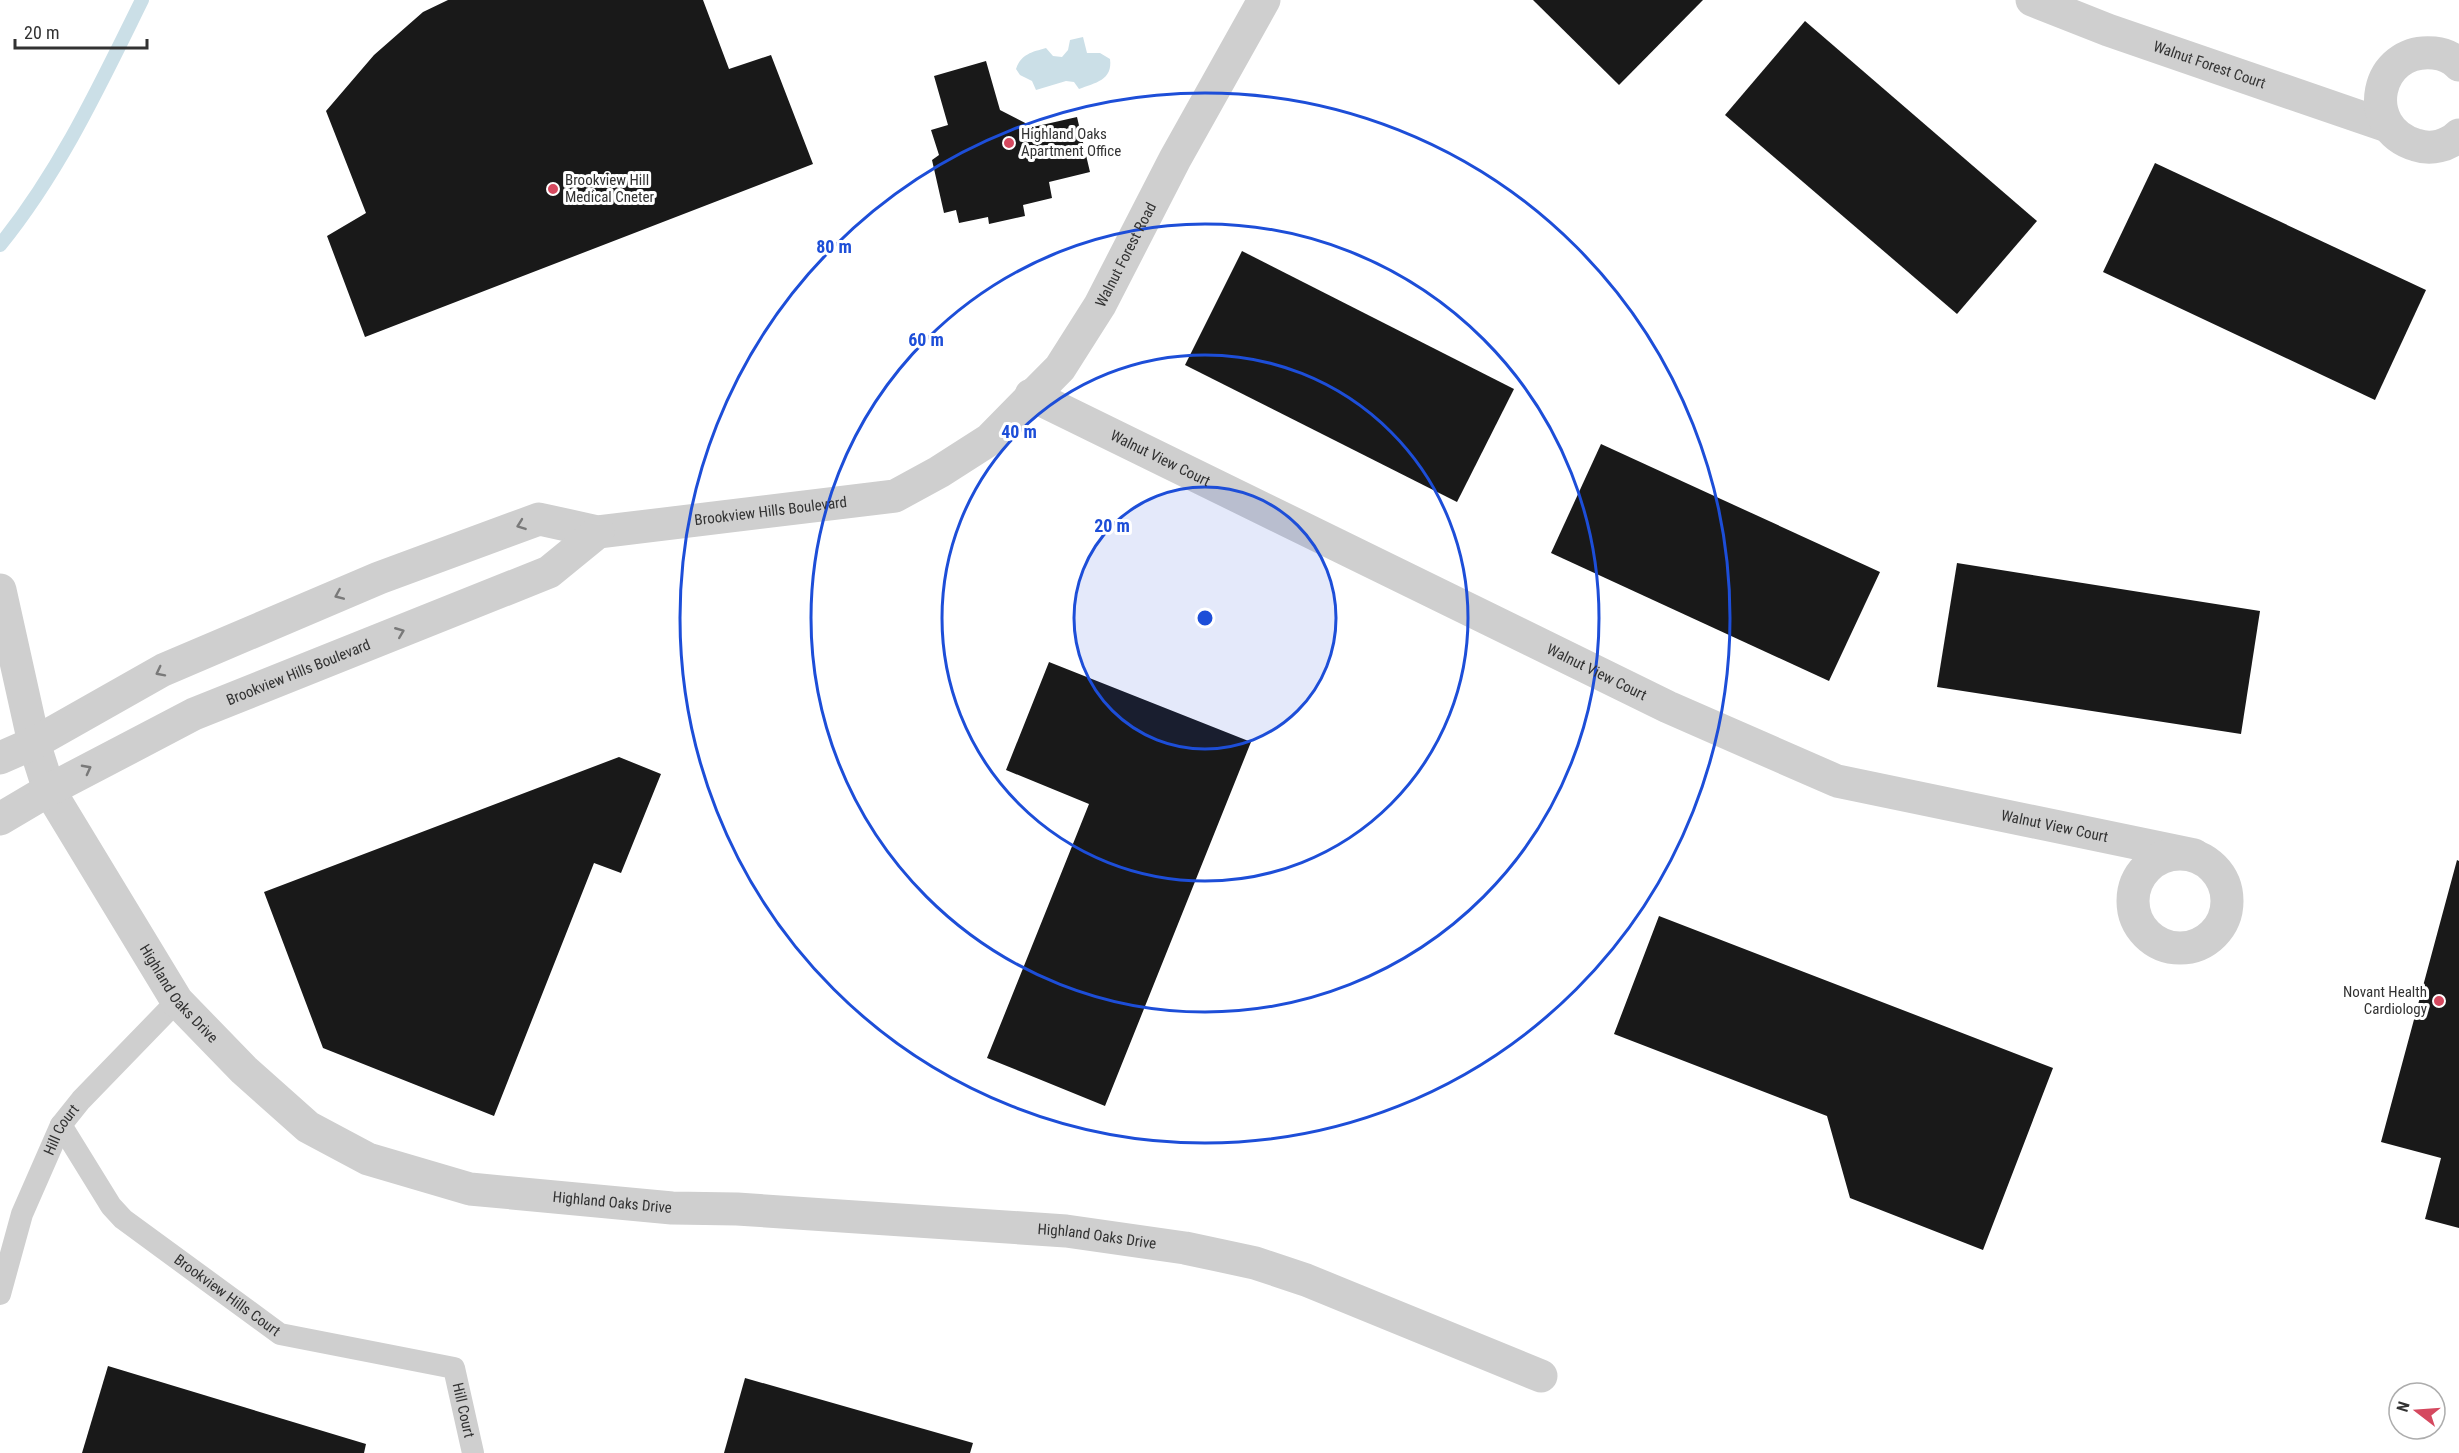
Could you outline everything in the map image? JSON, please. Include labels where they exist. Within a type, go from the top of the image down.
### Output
[{"type":"street","name":"Walnut Forest Road","points":[[939,472],[989,440],[1060,368],[1100,305],[1175,159],[1264,0]]},
{"type":"street","name":"Walnut Forest Court","points":[[2032,0],[2108,30],[2387,126],[2401,141],[2424,148],[2453,141],[2459,135]]},
{"type":"street","points":[[2387,126],[2381,111],[2380,94],[2385,78],[2395,65],[2409,56],[2425,52],[2442,54],[2459,65]]},
{"type":"street","name":"Walnut View Court","points":[[1031,395],[1668,707],[1837,781],[2194,855]]},
{"type":"street","name":"Brookview Hills Boulevard","points":[[0,758],[34,743],[163,670],[379,578],[539,519],[598,532],[895,496],[939,472]]},
{"type":"street","name":"Brookview Hills Boulevard","points":[[0,819],[49,790],[194,714],[549,572],[598,532]]},
{"type":"street","name":"Highland Oaks Drive","points":[[0,590],[34,743],[49,790],[177,1001],[244,1070],[308,1127],[368,1159],[470,1189],[672,1208],[737,1209],[1066,1231],[1185,1248],[1255,1263],[1306,1280],[1541,1376]]},
{"type":"lane","name":"Hill Court","points":[[0,1294],[22,1214],[61,1125],[81,1100],[177,1001]]},
{"type":"lane","name":"Brookview Hills Court","points":[[61,1125],[111,1206],[123,1219],[280,1334],[454,1368]]},
{"type":"lane","name":"Hill Court","points":[[454,1368],[473,1453]]},
{"type":"shaded area","points":[[1083,37],[1087,53],[1100,53],[1110,59],[1109,72],[1102,80],[1079,89],[1074,82],[1066,81],[1036,90],[1032,81],[1020,75],[1016,69],[1024,57],[1046,48],[1053,56],[1062,57],[1068,50],[1070,40]]},
{"type":"building","name":"Brookview Hill Medical Cneter","points":[[448,0],[703,0],[729,69],[771,55],[813,164],[365,337],[327,236],[366,213],[326,111],[374,55],[423,12]]},
{"type":"building","points":[[1533,0],[1703,0],[1619,85]]},
{"type":"building","points":[[1805,21],[2037,221],[1957,314],[1725,115]]},
{"type":"building","name":"Highland Oaks Apartment Office","points":[[986,61],[1000,110],[1033,127],[1077,117],[1090,172],[1049,182],[1052,198],[1023,205],[1025,216],[989,224],[988,217],[959,223],[956,210],[944,213],[932,160],[939,155],[931,130],[948,125],[934,76]]},
{"type":"building","points":[[2155,163],[2426,290],[2375,400],[2103,272]]},
{"type":"building","points":[[1242,251],[1514,389],[1457,502],[1185,365]]},
{"type":"building","points":[[1601,444],[1880,572],[1829,681],[1551,553]]},
{"type":"building","points":[[1957,563],[2260,611],[2241,734],[1937,687]]},
{"type":"building","points":[[1049,662],[1251,742],[1105,1106],[987,1058],[1089,804],[1006,770]]},
{"type":"building","points":[[619,757],[661,774],[621,873],[594,863],[494,1116],[323,1048],[264,892]]},
{"type":"building","name":"Novant Health Cardiology","points":[[2457,860],[2459,861],[2459,1228],[2425,1219],[2441,1158],[2381,1142]]},
{"type":"building","points":[[1659,916],[2053,1068],[1983,1250],[1850,1198],[1827,1116],[1614,1034]]},
{"type":"building","points":[[108,1366],[366,1444],[364,1453],[82,1453]]},
{"type":"building","points":[[745,1378],[973,1443],[970,1453],[724,1453]]},
{"type":"waterway","points":[[0,245],[42,187],[78,127],[142,0]]},
{"type":"place","name":"Highland Oaks Apartment Office","points":[[1009,143]]},
{"type":"place","name":"Brookview Hill Medical Cneter","points":[[553,189]]},
{"type":"place","name":"Novant Health Cardiology","points":[[2439,1001]]}]
